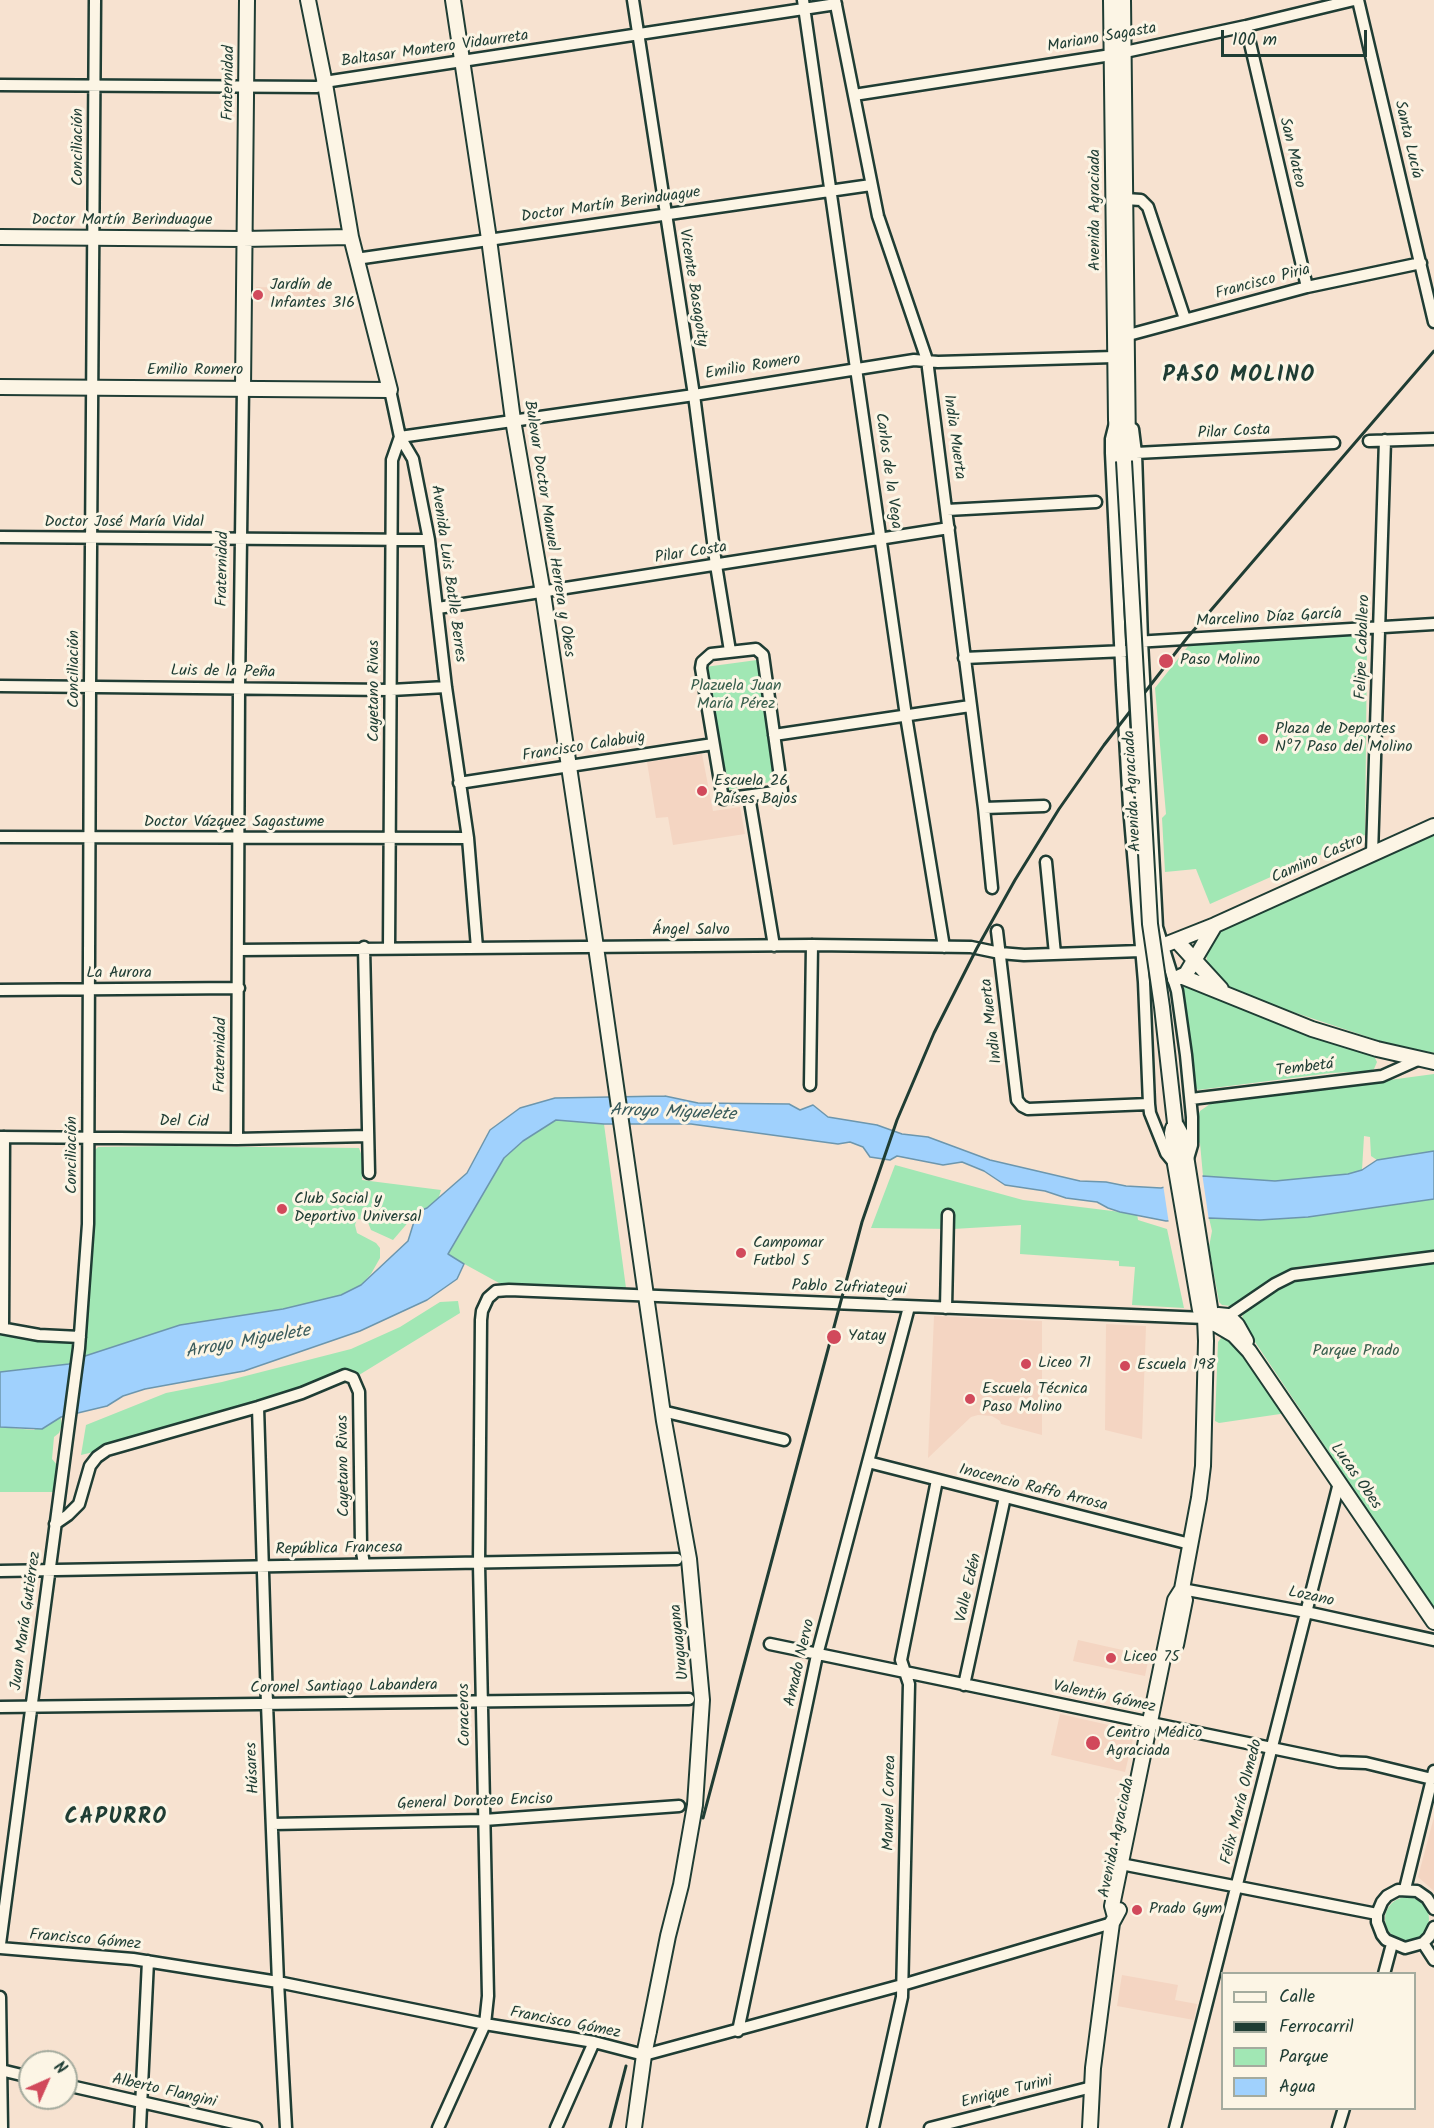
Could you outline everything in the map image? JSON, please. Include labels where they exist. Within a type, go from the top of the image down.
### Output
[{"type":"street","name":"Conciliación","points":[[80,1342],[88,1224],[95,0]]},
{"type":"street","name":"Fraternidad","points":[[237,1139],[239,688],[247,0]]},
{"type":"street","name":"Avenida Luis Batlle Berres","points":[[308,0],[351,237],[400,437],[412,459],[429,540],[446,687],[468,838],[477,948]]},
{"type":"street","name":"Bulevar Doctor Manuel Herrera y Obes","points":[[453,0],[489,239],[513,420],[543,593],[625,1151]]},
{"type":"street","name":"Vicente Basagoity","points":[[633,0],[694,394],[716,565],[730,651]]},
{"type":"street","name":"Avenida Agraciada","points":[[1111,0],[1117,53],[1125,199],[1120,338],[1114,357],[1130,457],[1157,927],[1162,946],[1179,978],[1191,1099],[1192,1145],[1181,1163]]},
{"type":"street","name":"Avenida Agraciada","points":[[1123,0],[1117,53],[1122,417],[1111,439],[1111,453],[1129,807],[1144,982],[1149,1104],[1150,1113],[1166,1153],[1181,1163]]},
{"type":"street","name":"Mariano Sagasta","points":[[854,95],[1117,53],[1356,0]]},
{"type":"street","name":"Santa Lucía","points":[[1356,0],[1434,322]]},
{"type":"street","name":"Baltasar Montero Vidaurreta","points":[[0,85],[317,87],[331,81],[638,35],[804,5],[835,2]]},
{"type":"street","name":"India Muerta","points":[[835,2],[878,216],[927,360],[984,808],[992,888]]},
{"type":"street","name":"Carlos de la Vega","points":[[804,5],[906,716],[944,947]]},
{"type":"street","name":"San Mateo","points":[[1246,26],[1307,287]]},
{"type":"street","name":"Doctor Martín Berinduague","points":[[356,259],[871,185]]},
{"type":"street","points":[[1125,199],[1141,200],[1148,207],[1185,319]]},
{"type":"street","name":"Doctor Martín Berinduague","points":[[0,237],[351,237]]},
{"type":"street","name":"Francisco Piria","points":[[1120,338],[1307,287],[1421,263]]},
{"type":"street","name":"Emilio Romero","points":[[400,437],[914,360],[938,362],[1114,357]]},
{"type":"street","name":"Emilio Romero","points":[[0,387],[390,390]]},
{"type":"street","name":"Cayetano Rivas","points":[[389,948],[392,460],[400,437]]},
{"type":"street","points":[[1369,441],[1434,439]]},
{"type":"street","name":"Felipe Caballero","points":[[1372,854],[1385,440]]},
{"type":"street","name":"Pilar Costa","points":[[1130,457],[1334,443]]},
{"type":"street","name":"Avenida Agraciada","points":[[1090,2128],[1092,2087],[1114,1920],[1112,1906],[1125,1864],[1155,1723],[1176,1599],[1182,1589],[1199,1498],[1203,1466],[1206,1341],[1205,1318],[1200,1310],[1192,1228],[1181,1163],[1172,1133],[1175,1123],[1150,924],[1130,457]]},
{"type":"street","points":[[947,510],[1096,502]]},
{"type":"street","name":"Pilar Costa","points":[[438,608],[949,528]]},
{"type":"street","name":"Doctor José María Vidal","points":[[0,537],[429,540]]},
{"type":"street","name":"Marcelino Díaz García","points":[[964,658],[1136,650],[1142,641],[1434,624]]},
{"type":"street","points":[[756,649],[763,655],[774,735],[782,791],[723,799],[700,668],[702,662],[711,654],[756,649]]},
{"type":"street","name":"Luis de la Peña","points":[[0,686],[390,690],[446,687]]},
{"type":"street","points":[[774,735],[970,706]]},
{"type":"street","name":"Francisco Calabuig","points":[[459,783],[713,744]]},
{"type":"street","points":[[749,796],[774,946]]},
{"type":"street","points":[[984,808],[1044,806]]},
{"type":"street","name":"Camino Castro","points":[[1141,951],[1177,941],[1215,925],[1434,826]]},
{"type":"street","name":"Doctor Vázquez Sagastume","points":[[0,837],[468,838]]},
{"type":"street","points":[[1046,862],[1055,954]]},
{"type":"street","points":[[1179,978],[1194,960],[1215,925]]},
{"type":"street","name":"India Muerta","points":[[997,931],[1017,1100],[1022,1106],[1028,1109],[1149,1104]]},
{"type":"street","points":[[1177,941],[1225,993]]},
{"type":"street","points":[[810,1085],[812,945]]},
{"type":"street","name":"Ángel Salvo","points":[[239,950],[364,947],[812,945],[977,948],[1000,953],[1141,951]]},
{"type":"street","points":[[364,947],[369,1173]]},
{"type":"street","points":[[1144,982],[1179,978],[1225,993],[1312,1029],[1377,1049],[1427,1060]]},
{"type":"street","name":"La Aurora","points":[[0,990],[239,988]]},
{"type":"street","name":"Tembetá","points":[[1191,1099],[1382,1076],[1427,1060]]},
{"type":"street","name":"Del Cid","points":[[2,1137],[237,1139],[368,1136]]},
{"type":"street","points":[[2,1137],[1,1328],[80,1342]]},
{"type":"street","name":"Uruguayana","points":[[625,1151],[663,1416],[689,1559],[702,1700],[695,1805],[681,1885],[668,1936],[644,2055],[634,2128]]},
{"type":"street","points":[[946,1308],[948,1215]]},
{"type":"street","points":[[1205,1318],[1218,1315],[1228,1316],[1275,1284],[1293,1275],[1434,1257]]},
{"type":"street","name":"Pablo Zufriategui","points":[[492,1294],[509,1290],[1205,1318]]},
{"type":"street","name":"Coraceros","points":[[438,2128],[485,2024],[488,1996],[479,1564],[482,1320],[484,1303],[492,1294]]},
{"type":"street","name":"Amado Nervo","points":[[738,2031],[817,1655],[909,1307]]},
{"type":"street","name":"Lucas Obes","points":[[1228,1316],[1241,1331],[1249,1351]]},
{"type":"street","name":"Lucas Obes","points":[[1205,1318],[1234,1335],[1249,1351],[1434,1622]]},
{"type":"street","name":"Juan María Gutiérrez","points":[[0,1946],[80,1342]]},
{"type":"street","name":"Cayetano Rivas","points":[[258,1407],[302,1393],[345,1375],[353,1378],[359,1392],[361,1546],[364,1564]]},
{"type":"street","points":[[55,1524],[76,1509],[90,1466],[107,1450],[258,1407]]},
{"type":"street","name":"Húsares","points":[[258,1407],[267,1704],[286,2128]]},
{"type":"street","points":[[663,1416],[784,1440]]},
{"type":"street","name":"Inocencio Raffo Arrosa","points":[[868,1462],[1190,1544]]},
{"type":"street","name":"Manuel Correa","points":[[873,2128],[902,1997],[909,1684],[901,1660],[937,1480]]},
{"type":"street","name":"Félix María Olmedo","points":[[1175,2128],[1339,1483]]},
{"type":"street","name":"Valle Edén","points":[[964,1685],[1005,1497]]},
{"type":"street","name":"República Francesa","points":[[0,1571],[677,1559]]},
{"type":"street","name":"Lozano","points":[[1182,1589],[1306,1611],[1434,1640]]},
{"type":"street","name":"Valentín Gómez","points":[[770,1644],[1347,1763],[1366,1762],[1433,1775]]},
{"type":"street","name":"Coronel Santiago Labandera","points":[[0,1707],[689,1699]]},
{"type":"street","points":[[1405,1889],[1433,1775]]},
{"type":"street","name":"General Doroteo Enciso","points":[[272,1824],[484,1820],[679,1806]]},
{"type":"street","points":[[1125,1864],[1377,1914]]},
{"type":"street","points":[[1434,1909],[1422,1894],[1405,1889],[1387,1896],[1377,1914],[1377,1922],[1382,1935],[1392,1944],[1411,1948],[1423,1943],[1434,1928]]},
{"type":"street","name":"Francisco Gómez","points":[[0,1946],[148,1961],[278,1982],[485,2024],[594,2043],[644,2055],[738,2031],[902,1984],[1114,1920]]},
{"type":"street","points":[[1423,1943],[1434,1960]]},
{"type":"street","points":[[1385,1972],[1392,1944]]},
{"type":"street","points":[[140,2128],[148,1961]]},
{"type":"street","points":[[0,1997],[2,2128]]},
{"type":"street","points":[[556,2128],[594,2043]]},
{"type":"street","points":[[1,2070],[18,2074]]},
{"type":"street","name":"Enrique Turini","points":[[930,2128],[1092,2087]]},
{"type":"street","name":"Alberto Flangini","points":[[78,2088],[256,2128]]},
{"type":"street","points":[[1338,2128],[1344,2110]]},
{"type":"shaded area","points":[[256,287],[319,289],[319,302],[256,300]]},
{"type":"shaded area","points":[[702,754],[713,811],[740,807],[745,834],[673,845],[668,817],[656,818],[647,762]]},
{"type":"shaded area","name":"Escuela Técnica Paso Molino","points":[[934,1316],[1042,1321],[1042,1435],[1001,1424],[992,1416],[978,1415],[971,1417],[928,1458]]},
{"type":"shaded area","name":"Escuela 198","points":[[1106,1324],[1146,1326],[1142,1439],[1105,1430]]},
{"type":"shaded area","name":"Liceo 75","points":[[1078,1640],[1149,1656],[1145,1676],[1073,1661]]},
{"type":"shaded area","name":"Centro Médico Agraciada","points":[[1060,1714],[1135,1731],[1125,1772],[1051,1755]]},
{"type":"shaded area","points":[[1434,1817],[1434,1891],[1418,1877]]},
{"type":"shaded area","points":[[1122,1975],[1178,1985],[1175,2000],[1197,2004],[1194,2020],[1117,2006]]},
{"type":"green space","name":"Plaza de Deportes Nº7 Paso del Molino","points":[[1357,635],[1367,646],[1365,835],[1210,904],[1196,869],[1165,872],[1162,818],[1166,814],[1155,688],[1189,645]]},
{"type":"green space","name":"Plazuela Juan María Pérez","points":[[757,660],[776,781],[727,790],[705,667]]},
{"type":"green space","points":[[1434,833],[1434,1053],[1383,1042],[1257,1000],[1227,986],[1212,975],[1207,966],[1206,947],[1220,932]]},
{"type":"green space","points":[[1186,984],[1374,1056],[1377,1062],[1374,1069],[1198,1090],[1193,1081],[1181,990]]},
{"type":"green space","points":[[1434,1074],[1434,1151],[1377,1160],[1371,1156],[1370,1137],[1364,1136],[1362,1170],[1348,1174],[1275,1181],[1203,1176],[1200,1143],[1197,1141],[1198,1116],[1200,1111],[1210,1104]]},
{"type":"green space","points":[[556,1120],[604,1124],[626,1288],[499,1283],[448,1255],[504,1158],[523,1141]]},
{"type":"green space","points":[[98,1147],[359,1148],[364,1162],[362,1180],[441,1190],[438,1200],[417,1212],[393,1240],[371,1230],[367,1220],[357,1219],[355,1225],[357,1233],[376,1243],[380,1248],[380,1258],[371,1274],[361,1285],[341,1295],[283,1309],[180,1325],[82,1357],[86,1347],[94,1151]]},
{"type":"green space","points":[[895,1165],[1023,1200],[1137,1214],[1138,1220],[1167,1229],[1184,1308],[1132,1305],[1135,1267],[1119,1266],[1119,1261],[1020,1254],[1021,1225],[953,1229],[871,1228]]},
{"type":"green space","points":[[1434,1199],[1434,1251],[1296,1267],[1275,1276],[1230,1306],[1219,1302],[1209,1247],[1212,1231],[1209,1218],[1260,1220],[1308,1217]]},
{"type":"green space","name":"Parque Prado","points":[[1434,1263],[1434,1609],[1242,1320],[1243,1312],[1248,1307],[1301,1277]]},
{"type":"green space","points":[[458,1301],[460,1313],[346,1383],[279,1402],[244,1416],[81,1455],[86,1425],[166,1393],[222,1382],[351,1349],[400,1327],[440,1302]]},
{"type":"green space","points":[[0,1334],[74,1340],[74,1350],[69,1364],[0,1372]]},
{"type":"green space","points":[[1224,1334],[1230,1335],[1287,1413],[1219,1423],[1215,1421],[1218,1342]]},
{"type":"green space","points":[[59,1408],[62,1425],[59,1433],[54,1437],[52,1459],[58,1466],[54,1492],[0,1492],[0,1427],[34,1430]]},
{"type":"green space","points":[[1407,1897],[1422,1904],[1429,1919],[1422,1934],[1407,1941],[1392,1934],[1385,1919],[1392,1904]]},
{"type":"water","name":"Arroyo Miguelete","points":[[665,1096],[698,1103],[789,1104],[800,1110],[813,1105],[828,1117],[877,1125],[902,1134],[928,1137],[990,1160],[1080,1181],[1106,1182],[1126,1186],[1161,1188],[1203,1176],[1275,1181],[1348,1174],[1362,1170],[1377,1160],[1434,1151],[1434,1199],[1308,1217],[1166,1221],[1120,1212],[1097,1202],[1005,1185],[984,1171],[962,1162],[943,1165],[897,1156],[890,1160],[870,1157],[863,1147],[850,1142],[838,1144],[691,1124],[604,1124],[556,1120],[523,1141],[504,1158],[448,1254],[464,1264],[457,1279],[427,1300],[360,1331],[244,1371],[145,1389],[123,1396],[107,1406],[61,1417],[42,1429],[0,1427],[0,1372],[69,1364],[82,1357],[180,1325],[283,1309],[341,1295],[361,1285],[408,1241],[417,1212],[427,1208],[467,1173],[490,1130],[520,1108],[555,1098]]},
{"type":"pier","points":[[1202,1173],[1209,1221],[1169,1224],[1163,1184]]},
{"type":"railway","points":[[703,1818],[862,1222],[897,1120],[934,1033],[1015,880],[1059,809],[1104,745],[1187,638],[1434,351]]},
{"type":"railway","points":[[610,2128],[626,2066]]},
{"type":"place","name":"Jardín de Infantes 316","points":[[258,295]]},
{"type":"place","name":"Paso Molino","points":[[1166,661]]},
{"type":"place","name":"Plaza de Deportes Nº7 Paso del Molino","points":[[1263,739]]},
{"type":"place","name":"Escuela 26 Países Bajos","points":[[702,791]]},
{"type":"place","name":"Club Social y Deportivo Universal","points":[[282,1209]]},
{"type":"place","name":"Campomar Futbol 5","points":[[741,1253]]},
{"type":"place","name":"Yatay","points":[[834,1337]]},
{"type":"place","name":"Liceo 71","points":[[1026,1364]]},
{"type":"place","name":"Escuela 198","points":[[1125,1366]]},
{"type":"place","name":"Escuela Técnica Paso Molino","points":[[970,1399]]},
{"type":"place","name":"Liceo 75","points":[[1111,1658]]},
{"type":"place","name":"Centro Médico Agraciada","points":[[1093,1743]]},
{"type":"place","name":"Prado Gym","points":[[1137,1910]]},
{"type":"district","name":"PASO MOLINO","points":[[1239,377]]},
{"type":"district","name":"CAPURRO","points":[[116,1819]]}]
